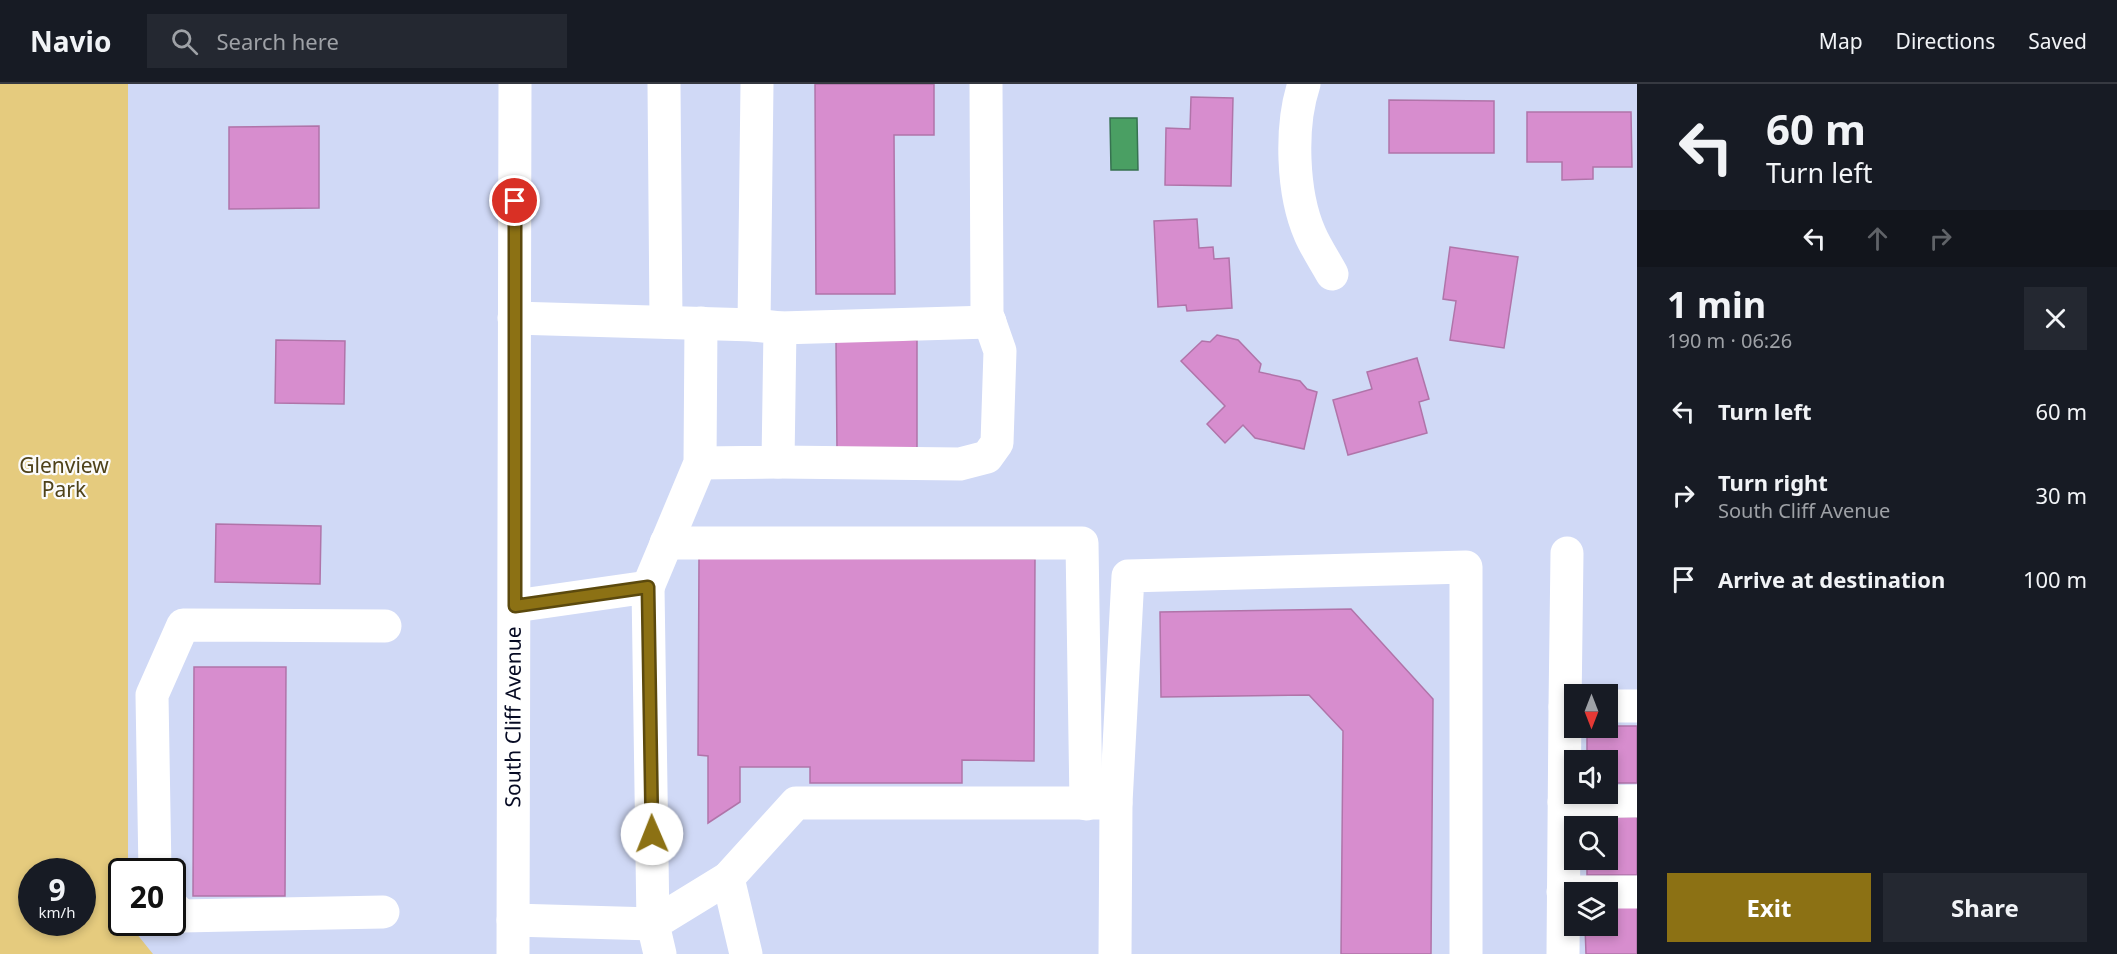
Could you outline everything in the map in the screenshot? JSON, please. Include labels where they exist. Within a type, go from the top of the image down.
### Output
[{"type":"main road","name":"South Cliff Avenue","points":[[513,954],[515,84]]},
{"type":"main road","points":[[664,84],[666,322]]},
{"type":"main road","points":[[757,84],[767,327],[778,462]]},
{"type":"main road","points":[[700,463],[960,464],[987,457],[997,443],[1000,351],[987,314],[986,84]]},
{"type":"main road","points":[[1304,84],[1297,116],[1296,158],[1299,196],[1309,233],[1332,274]]},
{"type":"main road","points":[[514,318],[767,327],[990,322]]},
{"type":"main road","points":[[657,939],[648,587],[700,463],[701,323]]},
{"type":"main road","points":[[666,543],[1082,543],[1101,803],[1115,954]]},
{"type":"main road","points":[[1567,553],[1570,684]]},
{"type":"main road","points":[[1101,803],[1128,576],[1466,567],[1466,954]]},
{"type":"main road","points":[[515,606],[648,587]]},
{"type":"main road","points":[[155,858],[152,695],[183,625],[385,626]]},
{"type":"main road","points":[[1618,706],[1637,706]]},
{"type":"main road","points":[[1618,801],[1637,801]]},
{"type":"main road","points":[[1563,954],[1564,802]]},
{"type":"main road","points":[[513,920],[657,939],[728,878],[796,803],[1101,803]]},
{"type":"main road","points":[[728,878],[746,954]]},
{"type":"main road","points":[[1563,892],[1637,892]]},
{"type":"main road","points":[[186,916],[383,912]]},
{"type":"green space","name":"Glenview Park","points":[[0,84],[128,84],[128,858],[108,858],[108,936],[138,936],[153,954],[0,954]]},
{"type":"shaded area","points":[[1110,118],[1137,118],[1138,170],[1111,170]]},
{"type":"building","points":[[815,84],[934,84],[934,135],[894,135],[895,294],[816,294]]},
{"type":"building","points":[[1191,97],[1233,98],[1231,186],[1165,185],[1166,128],[1190,129]]},
{"type":"building","points":[[1389,100],[1494,101],[1494,153],[1389,153]]},
{"type":"building","points":[[1527,112],[1631,112],[1632,167],[1593,167],[1593,179],[1562,180],[1562,162],[1527,162]]},
{"type":"building","points":[[319,126],[319,208],[229,209],[229,127]]},
{"type":"building","points":[[1197,219],[1199,248],[1213,247],[1214,259],[1229,258],[1232,308],[1187,311],[1186,305],[1158,307],[1154,221]]},
{"type":"building","points":[[1450,247],[1518,257],[1504,348],[1450,340],[1456,301],[1443,299]]},
{"type":"building","points":[[1217,335],[1238,340],[1261,364],[1259,372],[1300,381],[1307,389],[1317,392],[1304,449],[1255,438],[1243,425],[1225,443],[1207,424],[1225,406],[1181,361],[1202,341],[1210,342]]},
{"type":"building","points":[[276,340],[345,341],[344,404],[275,403]]},
{"type":"building","points":[[917,340],[917,450],[837,450],[836,341]]},
{"type":"building","points":[[1417,358],[1429,399],[1419,402],[1427,433],[1348,455],[1333,400],[1372,389],[1367,372]]},
{"type":"building","points":[[216,524],[321,526],[320,584],[215,582]]},
{"type":"building","points":[[699,558],[1035,559],[1034,761],[962,760],[962,783],[810,783],[810,767],[740,767],[740,802],[708,823],[708,756],[698,755]]},
{"type":"building","points":[[1351,609],[1433,699],[1431,954],[1341,954],[1343,731],[1309,695],[1161,697],[1160,612]]},
{"type":"building","points":[[194,667],[286,667],[285,896],[193,896]]},
{"type":"building","points":[[1618,726],[1637,726],[1637,783],[1618,783],[1618,750],[1587,750],[1587,738],[1618,738]]},
{"type":"building","points":[[1618,817],[1637,817],[1637,875],[1587,875],[1587,870],[1618,870]]},
{"type":"building","points":[[1637,904],[1637,954],[1586,954],[1585,936],[1618,936],[1618,905]]},
{"type":"route","points":[[515,201],[515,606],[648,587],[652,834]]}]
